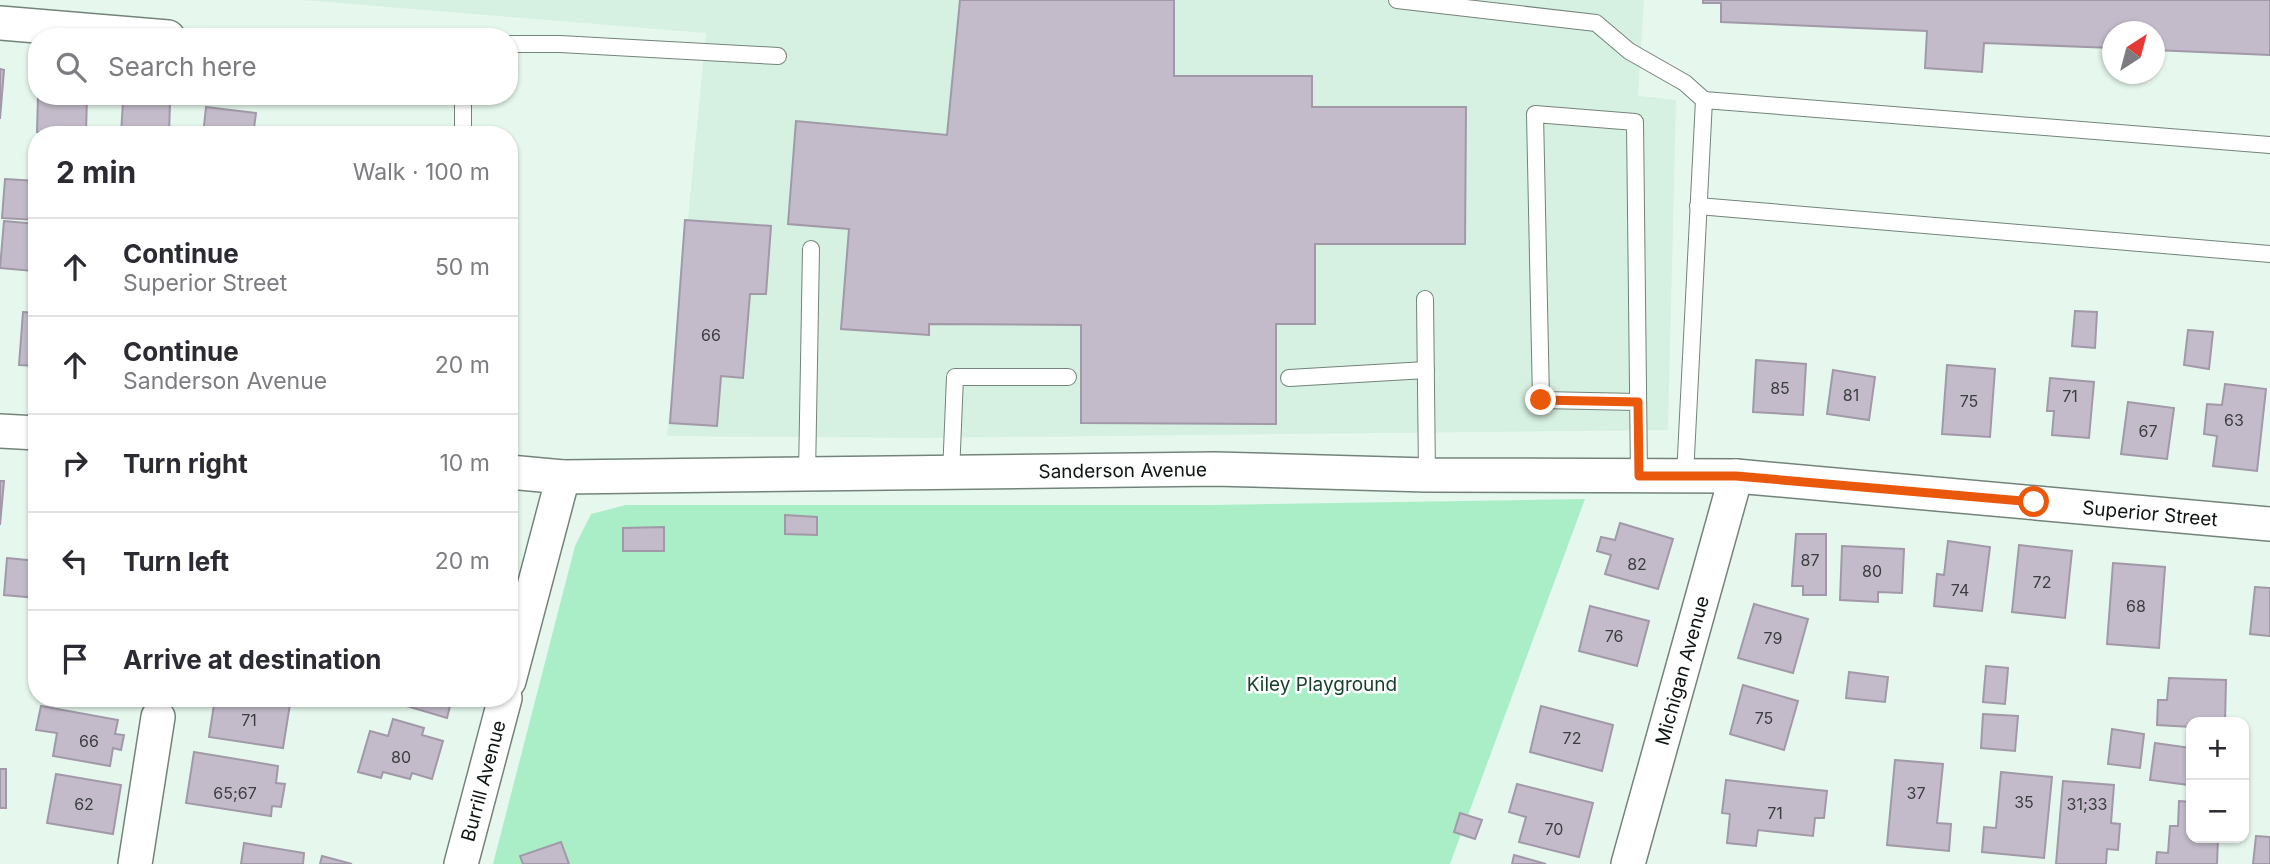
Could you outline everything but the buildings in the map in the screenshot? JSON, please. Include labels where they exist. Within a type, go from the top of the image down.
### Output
[{"type":"street","points":[[0,23],[60,28]]},
{"type":"street","points":[[0,431],[28,433]]},
{"type":"street","name":"Sanderson Avenue","points":[[518,473],[563,477],[1215,469],[1427,475],[1736,476]]},
{"type":"street","name":"Superior Street","points":[[1736,476],[2270,524]]},
{"type":"street","name":"Michigan Avenue","points":[[1629,864],[1736,476]]},
{"type":"street","points":[[518,647],[563,477]]},
{"type":"street","name":"Burrill Avenue","points":[[461,864],[503,707]]},
{"type":"street","points":[[135,864],[158,717]]},
{"type":"lane","points":[[1397,0],[1596,23],[1629,51],[1685,83],[1703,100],[2270,145]]},
{"type":"lane","points":[[518,44],[778,57]]},
{"type":"lane","points":[[1685,476],[1703,100]]},
{"type":"lane","points":[[463,105],[463,126]]},
{"type":"lane","points":[[1638,402],[1541,400],[1535,114],[1635,122],[1639,476]]},
{"type":"lane","points":[[1698,206],[2270,254]]},
{"type":"lane","points":[[807,475],[811,249]]},
{"type":"lane","points":[[1425,299],[1427,475]]},
{"type":"lane","points":[[1289,378],[1426,370]]},
{"type":"lane","points":[[951,474],[956,377],[1068,377]]},
{"type":"shaded area","points":[[303,0],[1644,0],[1638,96],[1676,100],[1668,430],[925,438],[667,436],[706,33]]},
{"type":"green space","name":"Kiley Playground","points":[[1585,499],[1450,864],[493,864],[575,546],[591,514],[626,505],[1211,505]]},
{"type":"route","points":[[1541,400],[1638,402],[1639,476],[1736,476],[2034,502]]}]
